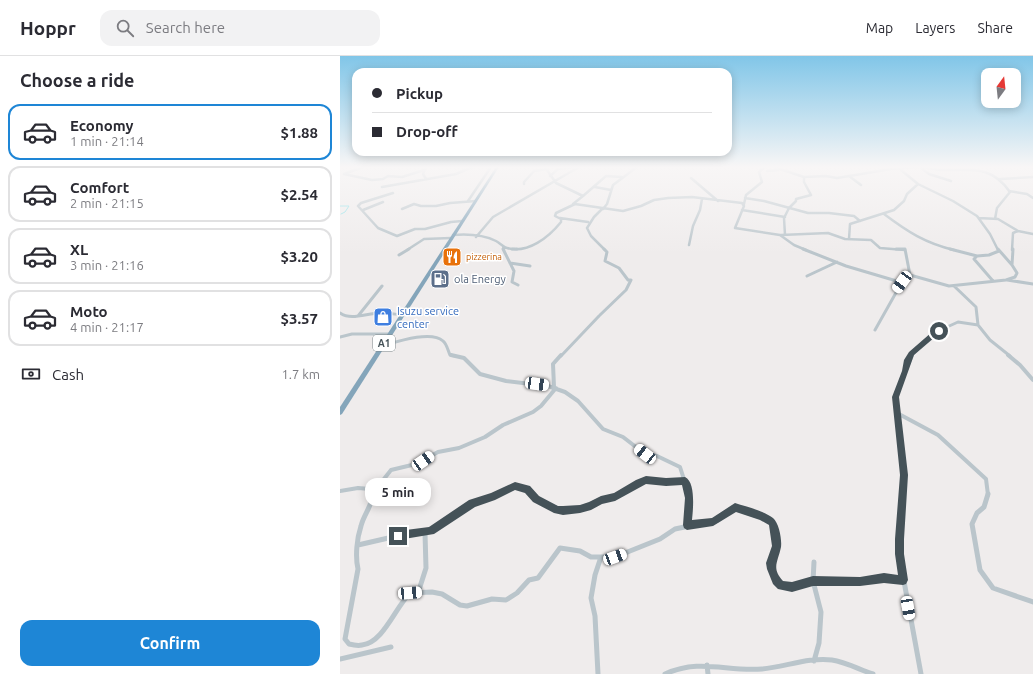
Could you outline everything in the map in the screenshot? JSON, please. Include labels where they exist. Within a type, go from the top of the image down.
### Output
[{"type":"highway","name":"A1","points":[[340,412],[452,236],[479,196]]},
{"type":"street","points":[[383,196],[359,203],[359,207],[378,228],[397,236],[417,229],[425,229],[451,222],[462,221]]},
{"type":"street","points":[[468,201],[471,196]]},
{"type":"street","points":[[476,238],[493,217],[530,196]]},
{"type":"street","points":[[399,255],[424,239],[452,236],[497,242],[505,247],[513,248],[538,243],[558,226],[562,220],[555,216],[556,213],[583,196]]},
{"type":"street","points":[[340,491],[358,488],[370,489],[380,484],[391,470],[416,464],[438,452],[453,450],[485,437],[503,425],[533,412],[541,406],[555,387],[553,364],[626,290],[631,280],[628,280],[623,275],[619,268],[606,261],[607,252],[589,235],[587,230],[588,222],[609,202],[610,196]]},
{"type":"street","points":[[647,196],[651,200]]},
{"type":"street","points":[[713,196],[718,200]]},
{"type":"street","points":[[785,235],[785,216],[789,208],[796,201],[796,199],[808,196]]},
{"type":"street","points":[[849,238],[849,225],[884,214],[896,208],[904,201],[906,196]]},
{"type":"street","points":[[910,275],[939,284],[954,286],[1006,280],[1016,277],[1016,273],[1012,265],[999,251],[979,218],[942,196]]},
{"type":"street","points":[[995,219],[997,208],[1003,204],[1007,196]]},
{"type":"street","points":[[572,204],[602,209],[627,210],[641,206],[651,200],[684,197],[740,202],[744,204]]},
{"type":"street","points":[[860,221],[854,216],[829,213],[812,214],[746,198],[735,228],[780,235],[828,233],[838,237],[870,239],[880,248],[905,249],[910,275]]},
{"type":"street","points":[[689,245],[693,226],[700,210],[702,199]]},
{"type":"street","points":[[402,208],[414,204],[421,206],[436,206],[450,202],[476,201]]},
{"type":"street","points":[[363,210],[383,202]]},
{"type":"street","points":[[742,210],[785,216]]},
{"type":"street","points":[[884,214],[920,239],[933,244],[977,256],[989,255],[999,251]]},
{"type":"street","points":[[559,218],[588,222]]},
{"type":"street","points":[[979,218],[995,219],[1018,231],[1033,234]]},
{"type":"street","points":[[1012,265],[1012,235],[1018,231]]},
{"type":"street","points":[[780,235],[794,245],[852,268],[902,282]]},
{"type":"street","points":[[503,245],[504,252],[514,271],[512,282],[518,284]]},
{"type":"street","points":[[977,256],[975,260],[993,281]]},
{"type":"street","points":[[807,276],[837,262]]},
{"type":"street","points":[[510,263],[530,266]]},
{"type":"street","points":[[875,330],[895,292],[907,276],[910,275]]},
{"type":"street","points":[[1006,280],[1033,284]]},
{"type":"street","points":[[358,316],[382,286]]},
{"type":"street","points":[[954,286],[976,306],[978,311],[976,319],[978,325],[990,339],[1025,370],[1033,380]]},
{"type":"street","points":[[340,313],[346,317],[379,313],[402,315]]},
{"type":"street","points":[[921,674],[899,554],[904,475],[895,397],[908,360],[912,354],[934,334],[956,323],[978,325]]},
{"type":"street","points":[[340,337],[352,334],[390,334]]},
{"type":"street","points":[[382,346],[416,338],[436,337],[443,341],[450,355],[464,358],[480,374],[506,381],[555,387],[572,396],[602,429],[623,437],[645,454],[657,456],[680,467],[690,498],[687,525]]},
{"type":"street","points":[[897,413],[938,435],[986,479],[988,496],[984,506],[977,513],[972,524],[980,570],[993,588],[1033,602]]},
{"type":"street","points":[[358,545],[398,536],[425,533],[472,503],[492,497],[515,486],[527,489],[536,499],[557,510],[563,511],[591,506],[601,500],[615,497],[638,483],[646,480],[666,482],[685,481]]},
{"type":"street","points":[[370,489],[373,494],[372,502],[361,525],[356,561],[358,566],[345,639],[349,644],[362,647],[371,643],[381,634],[390,622],[404,597],[410,593],[432,592],[442,594],[460,605],[467,606],[492,599],[506,600],[518,593],[529,580],[538,578],[560,548],[580,551],[591,557],[615,557],[660,539],[675,529],[687,525],[713,522],[735,508],[772,522],[775,530],[776,546],[771,563],[771,569],[781,586],[792,587],[813,581],[860,581],[884,578],[903,580]]},
{"type":"street","points":[[418,593],[426,568],[425,533]]},
{"type":"street","points":[[598,674],[595,616],[591,598],[595,575],[601,557]]},
{"type":"street","points":[[814,562],[813,581],[821,612],[819,644],[814,661]]},
{"type":"street","points":[[340,659],[391,647]]},
{"type":"street","points":[[665,674],[690,665],[761,669],[814,661],[832,660],[873,674]]},
{"type":"street","points":[[707,665],[708,674]]},
{"type":"waterway","points":[[340,206],[349,206],[345,212],[341,214]]},
{"type":"place","name":"pizzerina","points":[[452,257]]},
{"type":"place","name":"ola Energy","points":[[440,279]]},
{"type":"place","name":"Isuzu service center","points":[[383,317]]},
{"type":"route","points":[[398,536],[425,533],[430,531],[472,503],[492,497],[515,486],[527,489],[536,499],[557,510],[563,511],[591,506],[601,500],[621,495],[638,483],[646,480],[666,482],[685,481],[690,498],[687,525],[713,522],[735,508],[741,508],[772,522],[775,530],[776,551],[771,563],[771,569],[781,586],[792,587],[813,581],[870,581],[880,578],[903,580],[899,554],[899,539],[904,475],[902,446],[895,397],[908,360],[912,354],[918,350],[932,335],[939,331]]}]
